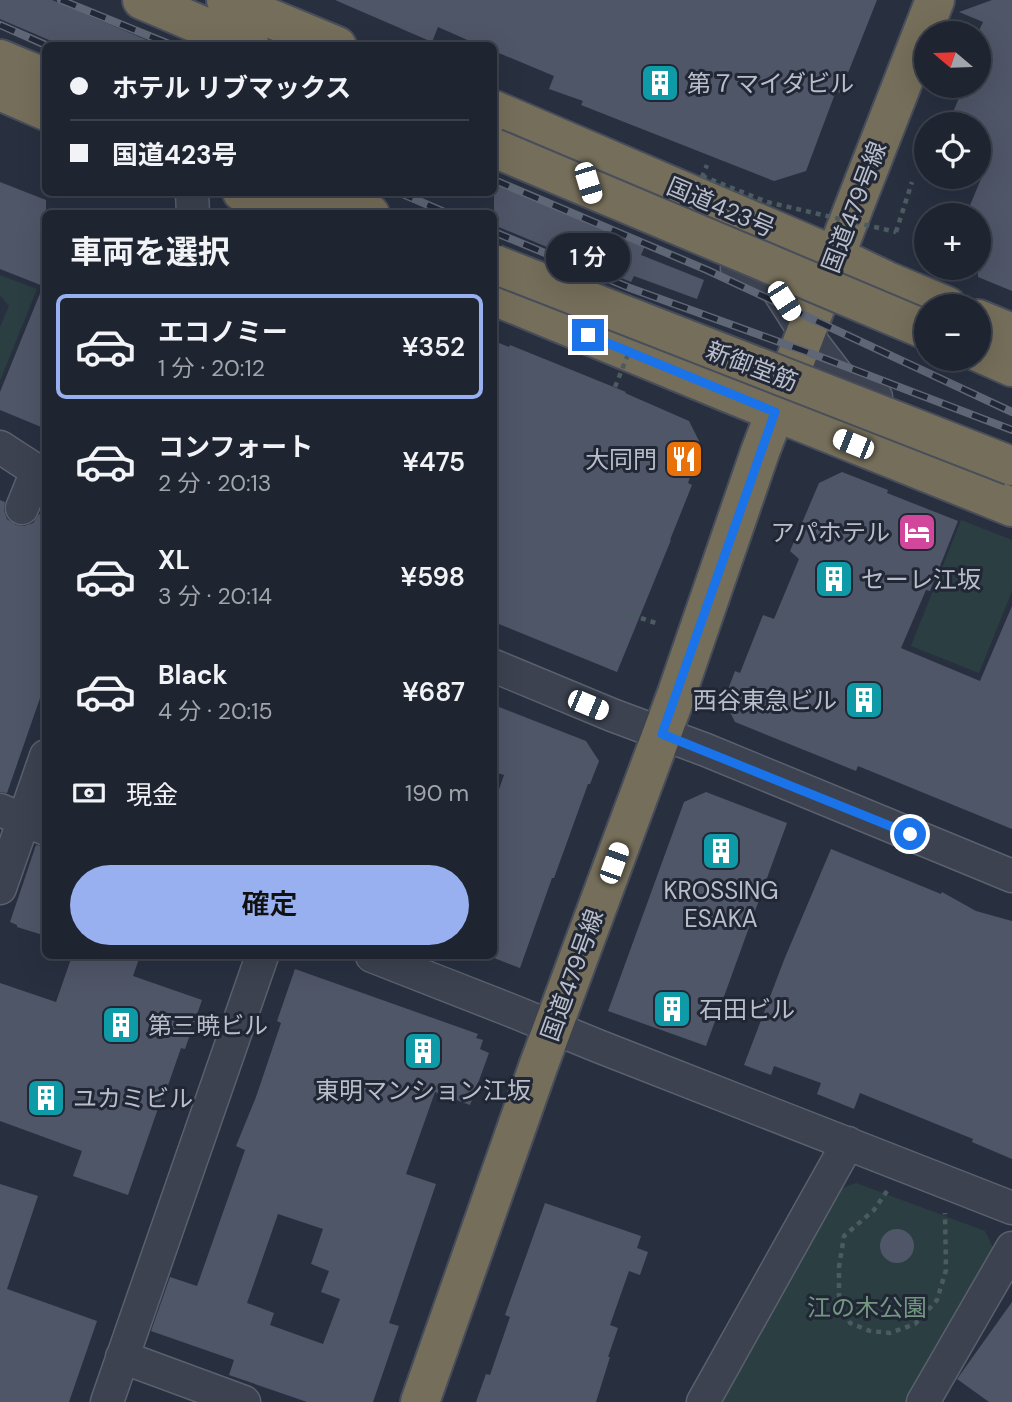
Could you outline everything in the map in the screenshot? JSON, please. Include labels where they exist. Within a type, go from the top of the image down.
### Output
[{"type":"highway","points":[[142,0],[241,42]]},
{"type":"highway","points":[[226,0],[327,42]]},
{"type":"highway","name":"国道479号線","points":[[420,1402],[553,1027],[662,734],[775,412],[935,0]]},
{"type":"highway","points":[[0,59],[42,76]]},
{"type":"highway","points":[[0,92],[42,109]]},
{"type":"highway","name":"国道423号","points":[[497,111],[917,294]]},
{"type":"highway","points":[[497,149],[914,325]]},
{"type":"highway","points":[[251,196],[285,210]]},
{"type":"highway","points":[[329,196],[361,210]]},
{"type":"highway","name":"新御堂筋","points":[[497,265],[1012,466]]},
{"type":"highway","points":[[497,297],[997,501]]},
{"type":"highway","points":[[991,324],[1012,333]]},
{"type":"highway","points":[[991,358],[1012,367]]},
{"type":"street","points":[[576,144],[594,202],[774,284],[806,334],[845,385],[954,427],[997,501]]},
{"type":"street","points":[[0,447],[41,472],[22,508]]},
{"type":"street","points":[[497,667],[1012,876]]},
{"type":"street","points":[[0,888],[42,767]]},
{"type":"street","points":[[107,1402],[261,959]]},
{"type":"street","points":[[380,959],[1012,1208]]},
{"type":"street","points":[[703,1402],[848,1143]]},
{"type":"street","points":[[923,1402],[1012,1248]]},
{"type":"street","points":[[122,1357],[244,1402]]},
{"type":"path","points":[[702,176],[767,201],[896,232],[912,182]]},
{"type":"path","points":[[622,612],[659,624]]},
{"type":"path","points":[[890,1188],[874,1210],[844,1236],[839,1267],[839,1296],[850,1323],[870,1331],[890,1333],[915,1324],[937,1300],[946,1270],[944,1209]]},
{"type":"green space","points":[[0,275],[37,289],[0,381],[0,327],[9,306],[0,295]]},
{"type":"green space","points":[[961,520],[1012,540],[1012,591],[979,673],[911,646]]},
{"type":"green space","name":"江の木公園","points":[[856,1183],[985,1231],[994,1250],[908,1402],[718,1402],[840,1189]]},
{"type":"building","points":[[0,0],[52,0],[152,42],[54,42],[0,19]]},
{"type":"building","points":[[335,0],[877,0],[840,93],[836,91],[806,171],[774,181],[581,105],[583,101],[549,89],[554,76],[497,52],[497,42],[472,42],[438,27],[432,42]]},
{"type":"building","points":[[992,0],[1012,0],[1012,291],[985,280],[991,280],[991,203],[971,203],[977,189],[991,189],[991,112],[953,112],[959,98],[991,98],[991,21],[981,21],[959,12]]},
{"type":"building","points":[[0,182],[46,200],[46,210],[42,210],[42,286],[0,269]]},
{"type":"building","points":[[497,184],[645,246],[641,255],[704,280],[697,299],[634,276],[631,282],[497,226],[497,210],[494,210]]},
{"type":"building","points":[[42,288],[42,427],[0,410],[0,392]]},
{"type":"building","points":[[497,342],[626,392],[689,421],[701,445],[688,483],[692,485],[617,672],[497,623]]},
{"type":"building","points":[[842,472],[958,521],[930,591],[926,590],[901,648],[980,681],[1012,606],[1012,829],[858,766],[856,771],[735,722],[724,700],[735,671],[740,673],[763,615],[774,619],[799,559],[790,551],[819,483]]},
{"type":"building","points":[[0,500],[5,502],[7,519],[16,525],[33,523],[39,514],[42,515],[42,692],[7,793],[0,792]]},
{"type":"building","points":[[497,706],[586,741],[599,761],[552,878],[520,968],[497,959],[497,795],[504,775],[497,773]]},
{"type":"building","points":[[706,792],[787,823],[706,1046],[608,1011],[684,802]]},
{"type":"building","points":[[36,845],[42,846],[42,935],[10,922]]},
{"type":"building","points":[[831,849],[941,894],[942,892],[976,911],[1012,921],[1012,1159],[972,1142],[973,1139],[860,1093],[854,1109],[817,1094],[821,1083],[774,1066],[771,1075],[744,1065],[784,960]]},
{"type":"building","points":[[71,959],[139,959],[133,976],[202,1000],[185,1049],[181,1048],[163,1094],[128,1195],[73,1176],[82,1151],[0,1121],[0,983],[56,1002]]},
{"type":"building","points":[[295,969],[478,1034],[476,1038],[483,1040],[480,1049],[489,1053],[470,1105],[435,1092],[406,1174],[436,1184],[389,1323],[399,1326],[373,1402],[307,1402],[229,1375],[234,1360],[151,1331],[170,1277],[197,1286],[245,1150],[236,1146],[281,1023],[277,1021]],"holes":[[[278,1214],[323,1229],[311,1264],[329,1271],[321,1292],[340,1299],[323,1344],[270,1325],[274,1313],[247,1303]]]},
{"type":"building","points":[[0,1184],[38,1196],[7,1289],[97,1321],[69,1402],[0,1402]]},
{"type":"building","points":[[545,1203],[641,1236],[637,1248],[648,1252],[640,1275],[629,1271],[610,1325],[618,1328],[596,1402],[476,1402],[486,1374],[490,1375],[510,1317],[505,1315]]},
{"type":"building","points":[[897,1229],[909,1234],[914,1246],[909,1258],[897,1263],[885,1258],[880,1246],[885,1234]]},
{"type":"building","points":[[1012,1302],[1012,1402],[989,1402],[957,1379]]},
{"type":"railway","points":[[61,0],[164,42]]},
{"type":"railway","points":[[0,25],[42,43]]},
{"type":"railway","points":[[497,181],[707,270],[1012,412]]},
{"type":"railway","points":[[407,196],[440,210]]},
{"type":"railway","points":[[497,233],[630,288],[1012,430]]},
{"type":"place","name":"第７マイダビル","points":[[660,83]]},
{"type":"place","name":"大同門","points":[[684,459]]},
{"type":"place","name":"アパホテル","points":[[917,532]]},
{"type":"place","name":"セーレ江坂","points":[[834,579]]},
{"type":"place","name":"西谷東急ビル","points":[[864,700]]},
{"type":"place","name":"KROSSING ESAKA","points":[[721,851]]},
{"type":"place","name":"石田ビル","points":[[672,1009]]},
{"type":"place","name":"第三暁ビル","points":[[121,1025]]},
{"type":"place","name":"東明マンション江坂","points":[[423,1051]]},
{"type":"place","name":"ユカミビル","points":[[46,1098]]},
{"type":"route","points":[[588,335],[775,412],[662,734],[910,834]]}]
